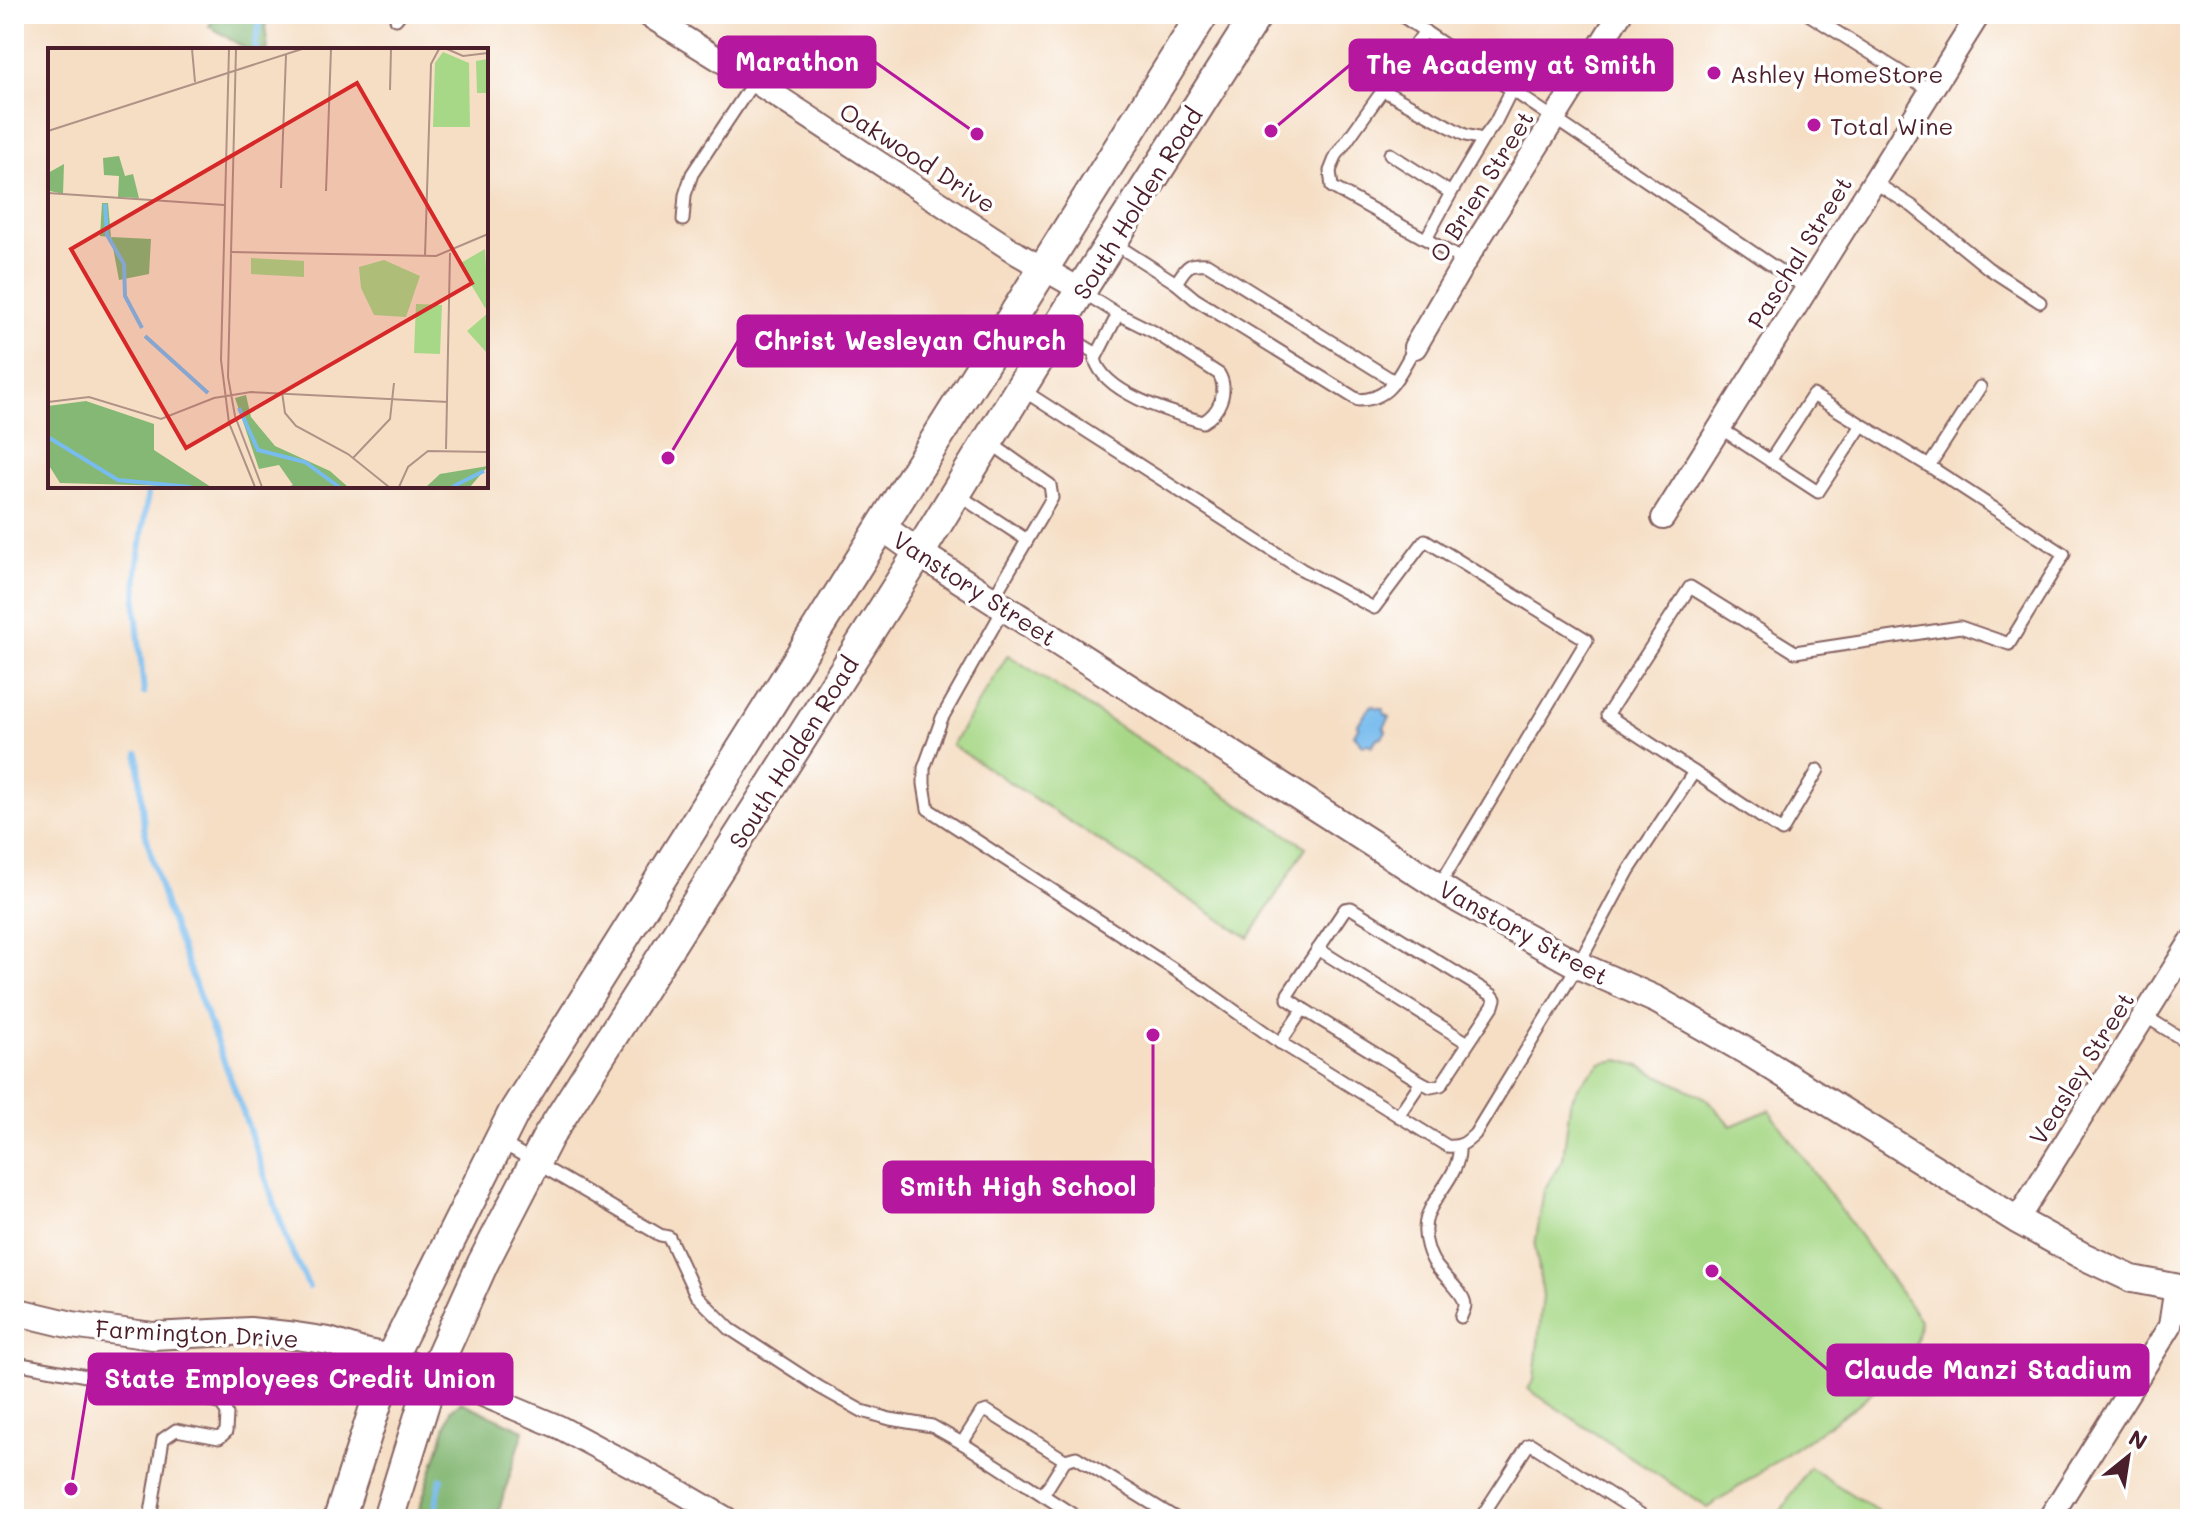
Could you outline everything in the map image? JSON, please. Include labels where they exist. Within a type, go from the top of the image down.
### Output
[{"type":"main road","name":"South Holden Road","points":[[339,1519],[391,1358],[498,1141],[1203,14]]},
{"type":"main road","name":"South Holden Road","points":[[388,1519],[433,1374],[483,1263],[548,1137],[1257,14]]},
{"type":"street","name":"Oakwood Drive","points":[[646,14],[1042,269],[1081,290]]},
{"type":"street","name":"O Brien Street","points":[[1415,347],[1465,261],[1620,14]]},
{"type":"street","name":"Paschal Street","points":[[1663,518],[1979,14]]},
{"type":"street","name":"Vanstory Street","points":[[882,527],[1460,900],[1578,965],[1657,1000],[1753,1055],[2017,1220],[2081,1255],[2132,1279],[2183,1289]]},
{"type":"street","name":"Veasley Street","points":[[2017,1220],[2190,943]]},
{"type":"street","points":[[2049,1519],[2170,1326],[2183,1289]]},
{"type":"street","name":"Farmington Drive","points":[[14,1311],[72,1325],[153,1336],[250,1331],[296,1336],[329,1341],[391,1358],[559,1427],[727,1519]]},
{"type":"lane","points":[[1399,14],[1807,289]]},
{"type":"lane","points":[[1808,14],[1931,91]]},
{"type":"lane","points":[[1425,31],[1336,156],[1330,171],[1332,187],[1465,261]]},
{"type":"lane","points":[[683,220],[685,195],[692,174],[754,81]]},
{"type":"lane","points":[[1426,239],[1512,89]]},
{"type":"lane","points":[[1382,90],[1465,135],[1483,139]]},
{"type":"lane","points":[[1390,154],[1451,193]]},
{"type":"lane","points":[[1874,182],[1912,206],[1988,268],[2040,302]]},
{"type":"lane","points":[[1112,242],[1176,283],[1195,299],[1358,400],[1382,396],[1415,347]]},
{"type":"lane","points":[[1176,283],[1187,266],[1207,264],[1394,381]]},
{"type":"lane","points":[[1081,290],[1219,374],[1223,387],[1214,415],[1203,422],[1151,405],[1122,390],[1102,373],[1095,359],[1118,314]]},
{"type":"lane","points":[[1057,330],[1097,354]]},
{"type":"lane","points":[[1929,466],[1980,387]]},
{"type":"lane","points":[[1020,389],[1301,569],[1374,608],[1425,540],[1587,640],[1439,886]]},
{"type":"lane","points":[[1770,461],[1813,395],[2064,554],[2009,644],[1960,627],[1795,652],[1690,587],[1607,715],[1782,831],[1818,770]]},
{"type":"lane","points":[[1720,428],[1818,492],[1862,425]]},
{"type":"lane","points":[[988,442],[1050,485],[1052,498],[1027,540],[942,718],[924,768],[928,809],[1277,1040],[1447,1146],[1459,1147],[1475,1134],[1578,965],[1629,870],[1694,772]]},
{"type":"lane","points":[[956,493],[1027,540]]},
{"type":"lane","points":[[1351,908],[1492,995],[1495,999],[1493,1006],[1441,1085],[1431,1087],[1288,999],[1288,994],[1318,949],[1341,913],[1351,908]]},
{"type":"lane","points":[[1318,949],[1468,1043]]},
{"type":"lane","points":[[1277,1040],[1303,1009]]},
{"type":"lane","points":[[2145,1016],[2190,1044]]},
{"type":"lane","points":[[1398,1116],[1421,1082]]},
{"type":"lane","points":[[498,1141],[660,1235],[669,1237],[696,1295],[730,1329],[819,1387],[862,1411],[932,1426],[1080,1519]]},
{"type":"lane","points":[[1459,1147],[1457,1163],[1426,1220],[1425,1228],[1435,1264],[1463,1298],[1465,1305],[1461,1317]]},
{"type":"lane","points":[[14,1365],[222,1404],[227,1414],[226,1432],[219,1438],[176,1430],[163,1439],[150,1519]]},
{"type":"lane","points":[[962,1443],[981,1413],[987,1411],[1065,1460]]},
{"type":"lane","points":[[1480,1519],[1531,1444],[1648,1519]]},
{"type":"lane","points":[[1043,1495],[1065,1460],[1076,1457],[1177,1519]]},
{"type":"green space","points":[[217,14],[272,14],[265,26],[268,48],[245,48],[209,26]]},
{"type":"green space","points":[[1008,655],[1306,847],[1249,938],[952,745]]},
{"type":"green space","points":[[1619,1060],[1637,1065],[1706,1098],[1731,1126],[1769,1110],[1920,1320],[1915,1346],[1897,1370],[1856,1406],[1708,1508],[1528,1389],[1534,1380],[1543,1296],[1535,1246],[1544,1190],[1563,1159],[1570,1103],[1580,1084],[1601,1063]]},
{"type":"green space","points":[[461,1402],[524,1430],[496,1519],[416,1519],[451,1410]]},
{"type":"green space","points":[[1809,1467],[1890,1519],[1776,1519]]},
{"type":"water","points":[[1372,705],[1382,708],[1390,717],[1382,737],[1377,738],[1372,746],[1363,745],[1354,735],[1357,725]]},
{"type":"waterway","points":[[256,48],[262,14]]},
{"type":"waterway","points":[[144,693],[136,609],[137,570],[149,488]]},
{"type":"waterway","points":[[138,754],[144,828],[166,908],[242,1109],[289,1246],[309,1287]]},
{"type":"waterway","points":[[433,1519],[441,1479]]},
{"type":"place","name":"Ashley HomeStore","points":[[1714,73]]},
{"type":"place","name":"Total Wine","points":[[1814,125]]},
{"type":"place","name":"The Academy at Smith","points":[[1271,131]]},
{"type":"place","name":"Marathon","points":[[977,134]]},
{"type":"place","name":"Christ Wesleyan Church","points":[[668,458]]},
{"type":"place","name":"Smith High School","points":[[1153,1035]]},
{"type":"place","name":"Claude Manzi Stadium","points":[[1712,1271]]},
{"type":"place","name":"State Employees Credit Union","points":[[71,1489]]}]
